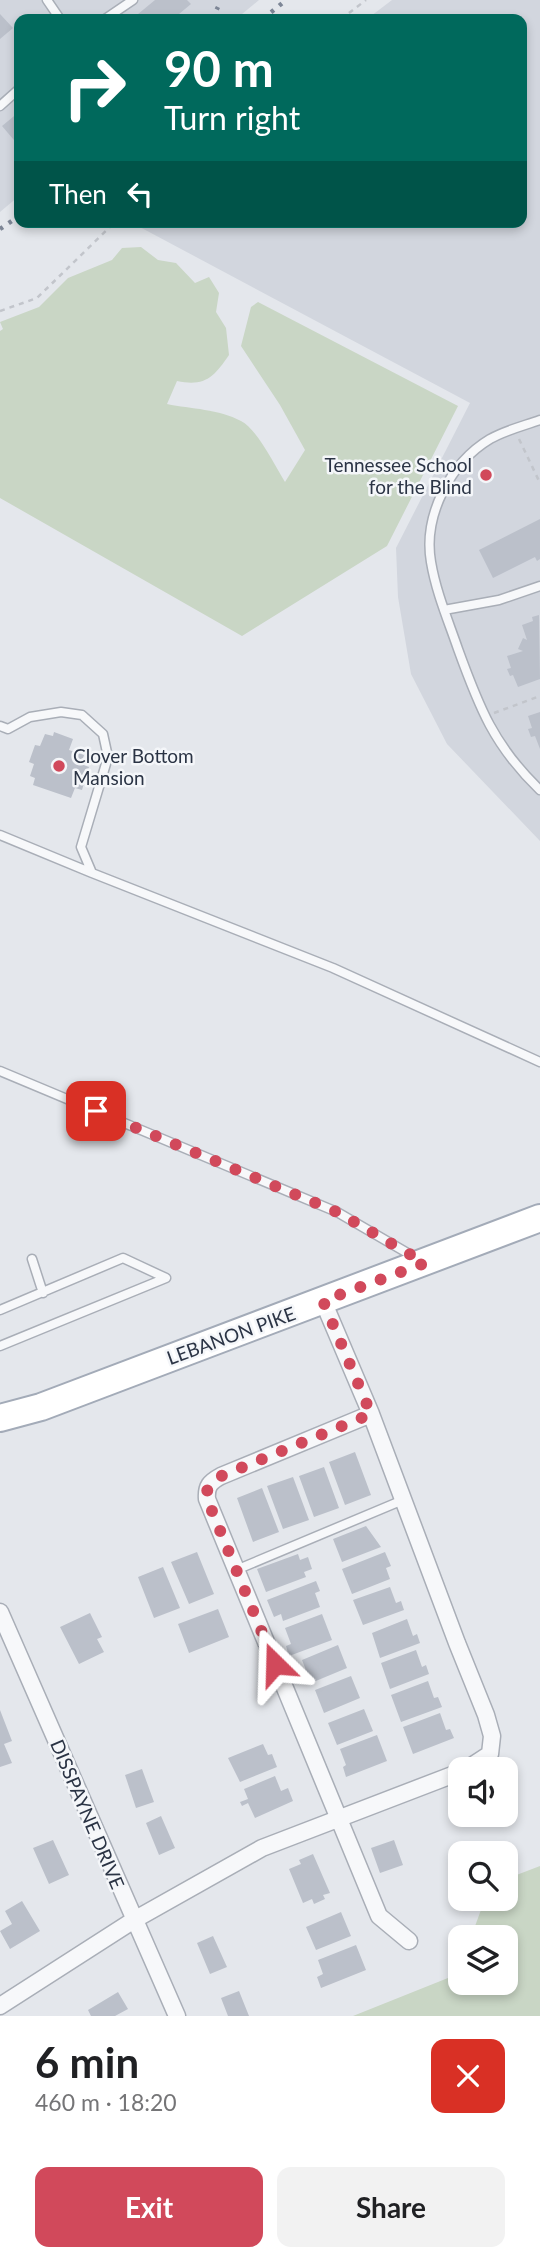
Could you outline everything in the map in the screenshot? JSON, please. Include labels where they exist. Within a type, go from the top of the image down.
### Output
[{"type":"main road","name":"LEBANON PIKE","points":[[0,1418],[41,1407],[540,1218]]},
{"type":"street","points":[[323,1301],[371,1414],[486,1715],[492,1736],[490,1754],[485,1757]]},
{"type":"street","points":[[371,1414],[212,1481],[206,1490],[207,1499],[379,1916],[409,1941]]},
{"type":"street","name":"DISSPAYNE DRIVE","points":[[0,1612],[177,2016]]},
{"type":"street","points":[[0,2006],[134,1920],[262,1848],[448,1777]]},
{"type":"lane","points":[[112,14],[133,0]]},
{"type":"lane","points":[[0,106],[14,93]]},
{"type":"lane","points":[[540,420],[491,439],[466,458],[455,471],[438,504],[429,543],[433,574],[444,610],[485,718],[518,768],[540,790]]},
{"type":"lane","points":[[444,610],[499,600],[540,586]]},
{"type":"lane","points":[[0,726],[8,729],[30,718],[61,712],[82,715],[103,734],[108,757],[81,847],[92,873]]},
{"type":"lane","points":[[0,835],[333,968],[540,1062]]},
{"type":"lane","points":[[0,1071],[337,1212],[425,1263]]},
{"type":"lane","points":[[0,1310],[123,1258],[166,1278],[0,1346]]},
{"type":"lane","points":[[32,1259],[43,1293]]},
{"type":"lane","points":[[236,1570],[403,1500]]},
{"type":"path","points":[[348,14],[366,0]]},
{"type":"path","points":[[0,311],[37,298],[109,228]]},
{"type":"path","points":[[514,429],[540,483]]},
{"type":"path","points":[[485,718],[540,696]]},
{"type":"shaded area","points":[[0,0],[259,0],[242,14],[14,14],[14,200],[0,212]]},
{"type":"shaded area","name":"Tennessee School for the Blind","points":[[392,0],[540,0],[540,841],[447,744],[411,674],[398,597],[396,548],[470,403],[142,228],[527,228],[527,14],[374,14]]},
{"type":"green space","points":[[141,247],[158,260],[176,263],[195,283],[209,277],[219,293],[216,312],[226,328],[229,355],[224,363],[202,381],[177,381],[167,404],[214,412],[241,421],[259,440],[285,482],[305,450],[280,405],[241,346],[251,307],[258,302],[458,406],[387,546],[242,636],[0,498],[0,331],[3,329],[0,322],[39,307],[68,278],[112,260],[122,248]]},
{"type":"green space","points":[[540,1866],[540,2016],[353,2016],[448,1978],[448,1995],[518,1995],[518,1925],[475,1925],[481,1911],[518,1911],[518,1874]]},
{"type":"building","points":[[155,0],[187,0],[191,4],[179,14],[138,14]]},
{"type":"building","points":[[0,14],[13,28],[0,39]]},
{"type":"building","points":[[14,116],[14,140],[2,126]]},
{"type":"building","points":[[540,519],[540,559],[537,561],[535,557],[493,578],[479,550]]},
{"type":"building","points":[[539,615],[540,679],[518,687],[507,669],[511,668],[507,656],[523,651],[518,649],[523,638],[527,640],[522,625],[533,621],[532,617]]},
{"type":"building","points":[[540,712],[540,749],[535,736],[531,737],[528,729],[532,728],[528,716]]},
{"type":"building","name":"Clover Bottom Mansion","points":[[54,732],[73,739],[69,750],[84,755],[81,764],[89,767],[82,790],[75,788],[71,798],[33,785],[35,778],[30,776],[34,764],[29,762],[35,745],[40,746],[45,734],[53,736]]},
{"type":"building","points":[[355,1452],[371,1495],[345,1505],[329,1462]]},
{"type":"building","points":[[324,1467],[339,1508],[314,1517],[299,1476]]},
{"type":"building","points":[[293,1477],[309,1520],[283,1529],[267,1486]]},
{"type":"building","points":[[262,1488],[279,1532],[253,1542],[237,1498]]},
{"type":"building","points":[[366,1526],[381,1547],[342,1562],[333,1539]]},
{"type":"building","points":[[197,1552],[214,1594],[189,1604],[171,1562]]},
{"type":"building","points":[[385,1552],[391,1566],[386,1568],[390,1579],[352,1594],[342,1569]]},
{"type":"building","points":[[298,1554],[300,1560],[308,1557],[312,1569],[304,1572],[306,1577],[266,1592],[257,1569]]},
{"type":"building","points":[[163,1567],[180,1608],[154,1618],[138,1577]]},
{"type":"building","points":[[316,1581],[320,1591],[315,1593],[320,1607],[283,1621],[281,1614],[274,1617],[267,1600]]},
{"type":"building","points":[[390,1587],[396,1603],[401,1601],[404,1610],[363,1625],[353,1600]]},
{"type":"building","points":[[218,1609],[229,1637],[189,1653],[178,1624]]},
{"type":"building","points":[[90,1613],[102,1637],[97,1639],[104,1652],[79,1664],[60,1627]]},
{"type":"building","points":[[322,1614],[332,1640],[289,1656],[286,1646],[291,1644],[285,1628]]},
{"type":"building","points":[[407,1619],[413,1636],[417,1634],[420,1643],[380,1658],[372,1633]]},
{"type":"building","points":[[338,1645],[347,1668],[311,1683],[302,1660]]},
{"type":"building","points":[[416,1650],[422,1667],[426,1665],[429,1674],[390,1689],[381,1663]]},
{"type":"building","points":[[351,1676],[360,1698],[324,1713],[315,1690]]},
{"type":"building","points":[[428,1681],[434,1698],[438,1697],[442,1707],[401,1722],[391,1695]]},
{"type":"building","points":[[364,1709],[373,1731],[337,1745],[328,1723]]},
{"type":"building","points":[[0,1710],[12,1741],[4,1744],[12,1763],[0,1767]]},
{"type":"building","points":[[440,1713],[446,1730],[450,1729],[454,1738],[413,1754],[403,1727]]},
{"type":"building","points":[[377,1735],[387,1761],[346,1777],[343,1767],[346,1765],[340,1749]]},
{"type":"building","points":[[263,1744],[268,1755],[272,1754],[277,1767],[240,1782],[228,1758]]},
{"type":"building","points":[[142,1769],[154,1802],[136,1808],[125,1775]]},
{"type":"building","points":[[275,1776],[281,1791],[288,1788],[293,1801],[255,1818],[248,1803],[242,1806],[240,1802],[248,1799],[244,1789]]},
{"type":"building","points":[[161,1816],[175,1848],[159,1855],[146,1823]]},
{"type":"building","points":[[53,1840],[69,1875],[49,1884],[33,1848]]},
{"type":"building","points":[[394,1840],[403,1865],[380,1873],[371,1848]]},
{"type":"building","points":[[313,1854],[330,1893],[323,1895],[325,1899],[314,1904],[312,1899],[303,1903],[289,1869],[301,1864],[299,1860]]},
{"type":"building","points":[[22,1901],[40,1931],[10,1949],[0,1931],[12,1924],[5,1911]]},
{"type":"building","points":[[341,1912],[351,1936],[316,1950],[306,1927]]},
{"type":"building","points":[[213,1936],[227,1967],[210,1974],[197,1943]]},
{"type":"building","points":[[356,1945],[366,1970],[321,1988],[317,1977],[323,1974],[318,1960]]},
{"type":"building","points":[[239,1991],[249,2016],[228,2016],[221,1998]]},
{"type":"building","points":[[118,1992],[128,2009],[115,2016],[91,2016],[88,2010]]},
{"type":"railway","points":[[269,14],[286,0]]},
{"type":"railway","points":[[214,14],[218,7]]},
{"type":"railway","points":[[0,229],[14,219]]},
{"type":"place","name":"Tennessee School for the Blind","points":[[486,475]]},
{"type":"place","name":"Clover Bottom Mansion","points":[[59,766]]},
{"type":"route","points":[[96,1111],[337,1212],[425,1263],[323,1301],[371,1414],[221,1476],[212,1481],[206,1490],[207,1499],[275,1664]]}]
